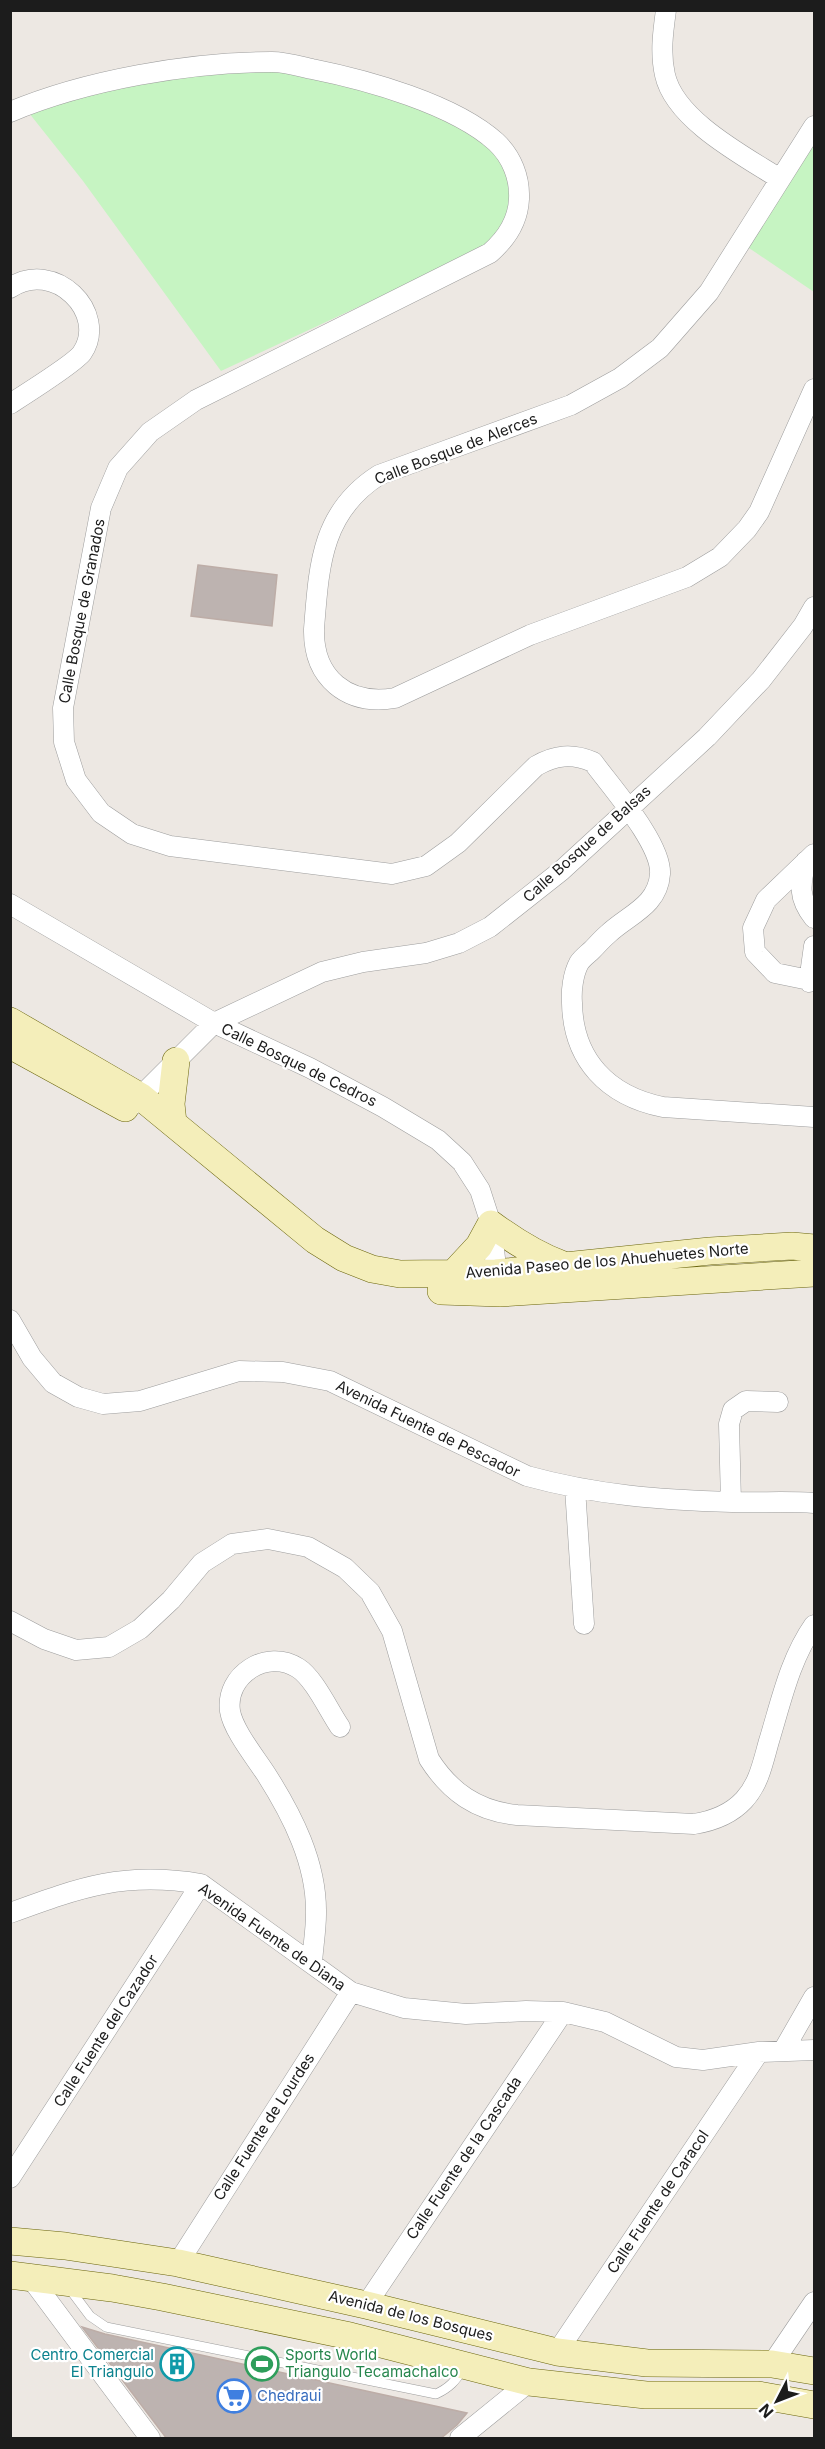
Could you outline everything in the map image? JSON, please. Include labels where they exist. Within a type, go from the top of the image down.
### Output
[{"type":"street","points":[[666,10],[661,46],[665,78],[681,106],[705,130],[780,179]]},
{"type":"street","name":"Calle Bosque de Granados","points":[[10,112],[94,86],[175,69],[275,62],[367,82],[429,104],[458,118],[490,138],[505,153],[513,165],[518,185],[519,207],[515,220],[509,233],[490,253],[196,400],[150,432],[118,468],[101,508],[63,708],[64,742],[76,780],[101,813],[132,834],[170,846],[392,874],[426,866],[458,843],[536,766],[554,758],[574,756],[593,762],[654,846],[660,863],[659,882],[651,900],[644,908],[608,933],[579,963],[572,996],[572,1013],[580,1046],[588,1061],[598,1074],[618,1091],[647,1104],[814,1117]]},
{"type":"street","name":"Calle Bosque de Alerces","points":[[814,126],[709,292],[660,348],[620,378],[571,405],[379,476],[354,494],[337,516],[326,539],[314,629],[314,641],[320,664],[334,683],[356,697],[382,700],[395,698],[530,635],[687,577],[720,556],[747,529],[759,512],[814,389]]},
{"type":"street","points":[[10,288],[21,281],[31,279],[51,280],[61,285],[77,298],[83,308],[88,332],[81,355],[10,404]]},
{"type":"street","name":"Calle Bosque de Balsas","points":[[134,1103],[214,1023],[322,972],[363,962],[426,953],[459,944],[490,927],[561,872],[627,808],[707,737],[761,680],[803,626],[814,607]]},
{"type":"street","points":[[810,858],[801,884],[804,905],[814,918]]},
{"type":"street","points":[[810,858],[766,900],[753,928],[755,952],[775,973],[812,981],[814,946]]},
{"type":"street","name":"Calle Bosque de Cedros","points":[[10,904],[214,1023],[320,1074],[383,1107],[438,1140],[472,1175],[480,1190],[491,1224],[498,1283]]},
{"type":"street","name":"Avenida Paseo de los Ahuehuetes Norte","points":[[10,1021],[134,1103],[314,1257],[342,1274],[400,1289],[498,1283],[814,1273]]},
{"type":"street","name":"Avenida Paseo de los Ahuehuetes Norte","points":[[10,1045],[173,1123],[315,1240],[344,1258],[372,1269],[400,1274],[453,1274],[498,1283],[567,1267],[710,1251],[792,1245],[814,1248]]},
{"type":"street","points":[[173,1123],[171,1104],[176,1060]]},
{"type":"street","points":[[453,1274],[479,1246],[491,1224],[515,1242],[567,1267]]},
{"type":"street","name":"Avenida Fuente de Pescador","points":[[10,1320],[32,1358],[53,1383],[78,1397],[103,1404],[140,1401],[239,1371],[284,1372],[330,1381],[527,1476],[575,1488],[624,1497],[814,1503]]},
{"type":"street","points":[[731,1502],[729,1424],[733,1410],[746,1401],[778,1402]]},
{"type":"street","points":[[575,1488],[584,1624]]},
{"type":"street","points":[[10,1621],[44,1639],[76,1650],[109,1647],[140,1629],[171,1600],[202,1563],[232,1544],[268,1539],[308,1547],[345,1568],[370,1592],[392,1631],[429,1759],[438,1774],[465,1799],[490,1810],[517,1815],[694,1824],[726,1814],[744,1800],[751,1791],[760,1771],[789,1676],[805,1639],[814,1625]]},
{"type":"street","points":[[312,1964],[316,1912],[311,1872],[297,1827],[278,1792],[233,1721],[230,1699],[234,1688],[247,1670],[266,1662],[287,1663],[305,1673],[340,1727]]},
{"type":"street","name":"Avenida Fuente de Diana","points":[[10,1913],[81,1887],[102,1882],[150,1878],[201,1884],[351,1992],[404,2008],[456,2013],[563,2012],[605,2022],[676,2057],[703,2060],[759,2052],[814,2050]]},
{"type":"street","name":"Calle Fuente del Cazador","points":[[10,2178],[201,1884]]},
{"type":"street","name":"Calle Fuente de Lourdes","points":[[178,2262],[351,1992]]},
{"type":"street","points":[[783,2051],[814,1997]]},
{"type":"street","name":"Calle Fuente de la Cascada","points":[[366,2304],[563,2012]]},
{"type":"street","name":"Calle Fuente de Caracol","points":[[557,2352],[759,2052]]},
{"type":"street","name":"Avenida de los Bosques","points":[[10,2241],[178,2262],[366,2304],[557,2352],[647,2363],[772,2364],[814,2371]]},
{"type":"street","points":[[20,2276],[152,2295],[338,2334],[529,2382],[646,2395],[758,2395],[814,2405]]},
{"type":"street","points":[[20,2276],[150,2439]]},
{"type":"street","points":[[772,2364],[814,2302]]},
{"type":"street","points":[[460,2439],[529,2382]]},
{"type":"lane","points":[[63,2281],[90,2316],[106,2327],[436,2394],[447,2389],[458,2378],[465,2365]]},
{"type":"green space","points":[[274,70],[366,91],[435,115],[465,130],[489,148],[505,168],[510,186],[510,207],[497,233],[474,253],[221,371],[83,181],[29,113],[95,94],[176,77]]},
{"type":"green space","points":[[814,140],[814,292],[746,246]]},
{"type":"building","points":[[198,565],[277,575],[272,626],[191,616]]},
{"type":"building","name":"Centro Comercial El Triangulo","points":[[82,2327],[105,2334],[467,2413],[440,2439],[167,2439]]},
{"type":"place","name":"Centro Comercial El Triangulo","points":[[177,2364]]},
{"type":"place","name":"Sports World Triangulo Tecamachalco","points":[[262,2364]]},
{"type":"place","name":"Chedraui","points":[[234,2396]]}]
